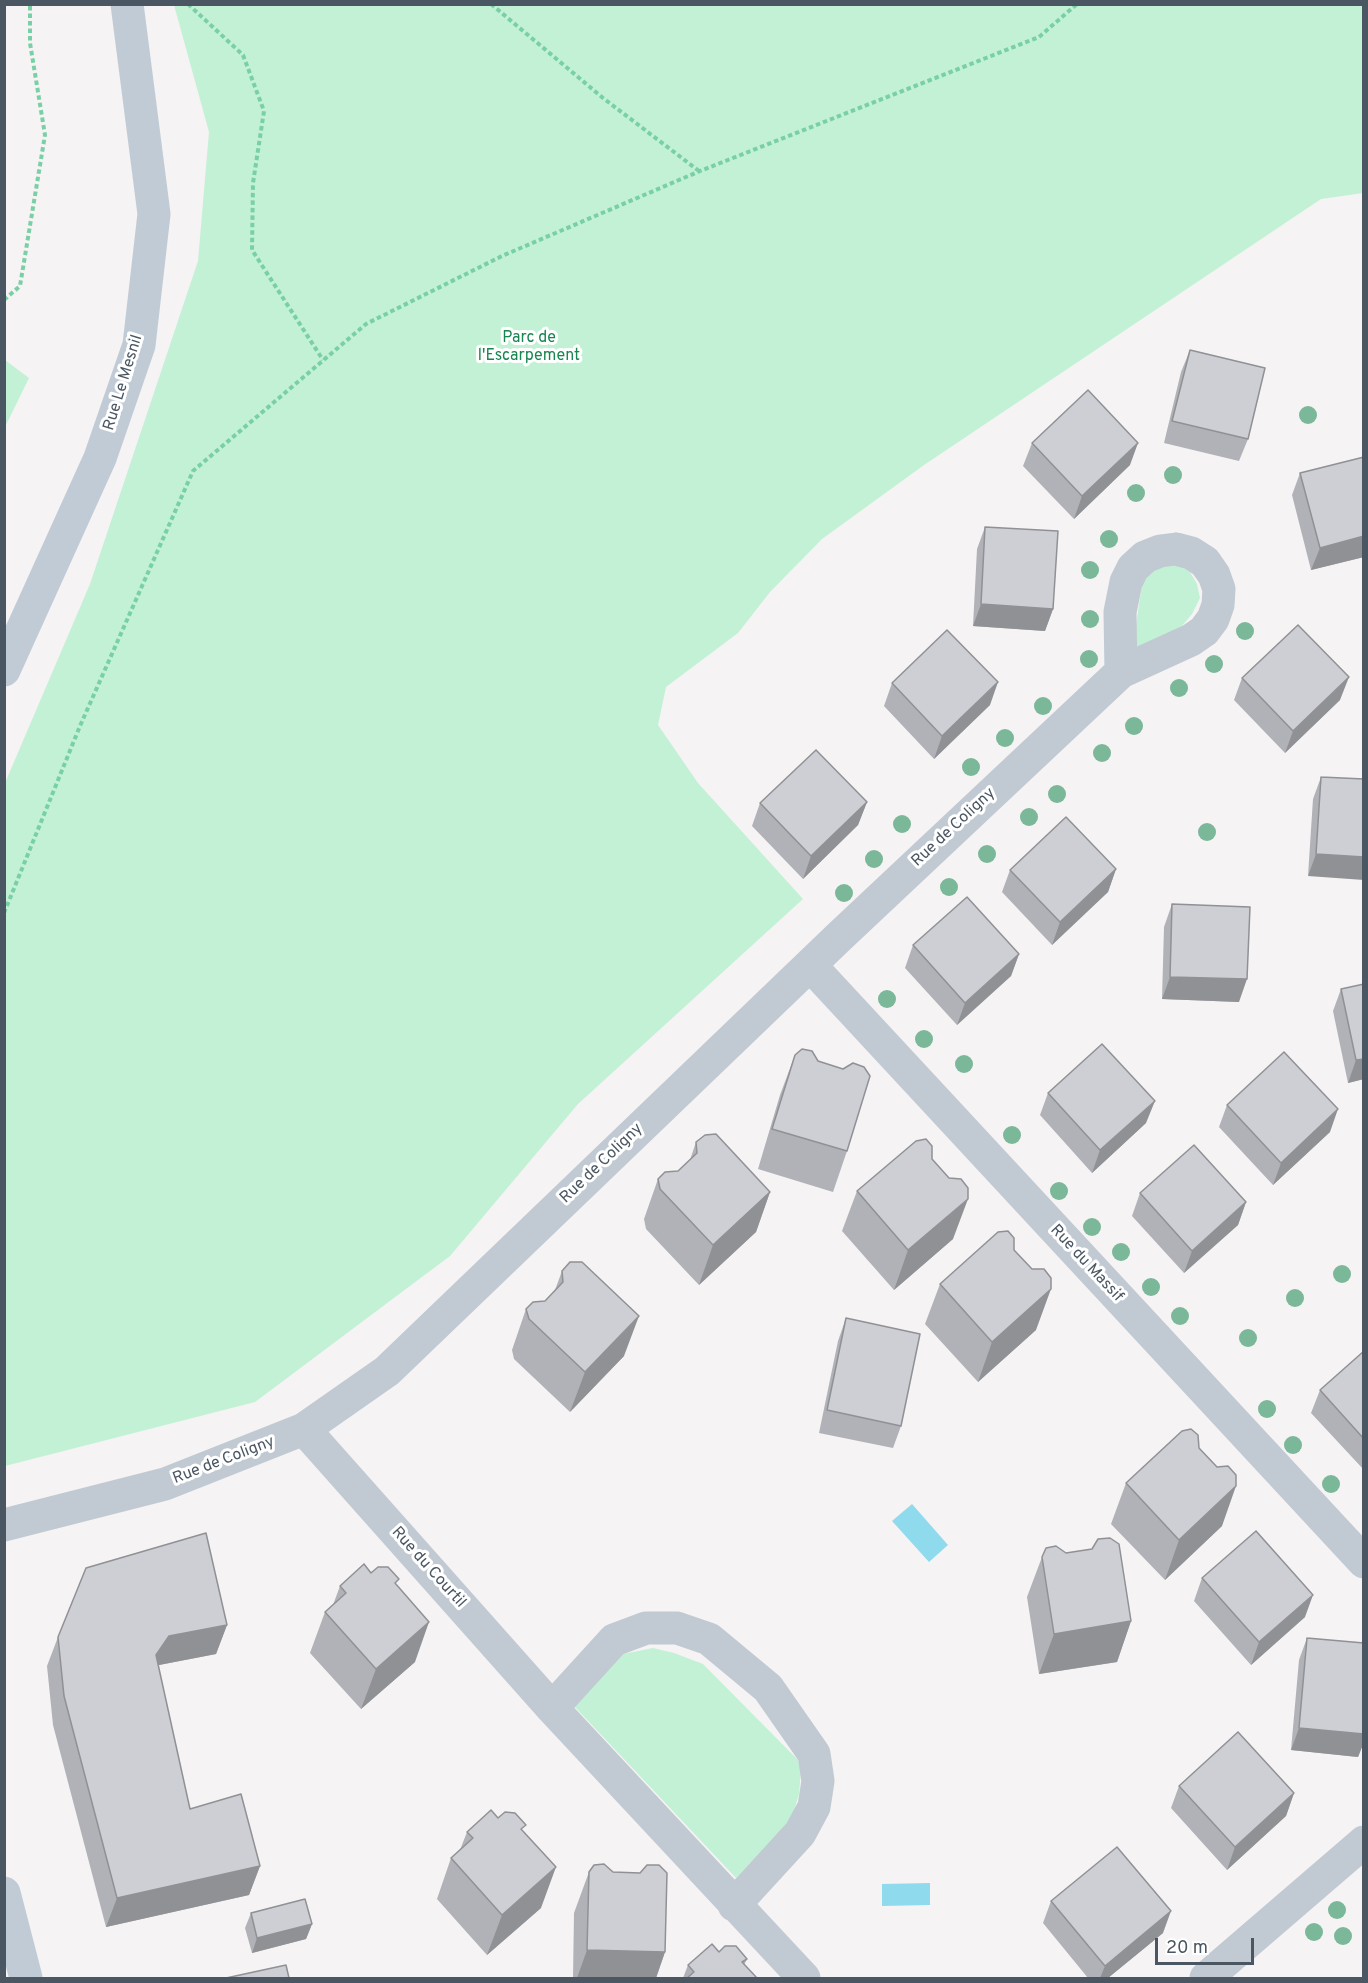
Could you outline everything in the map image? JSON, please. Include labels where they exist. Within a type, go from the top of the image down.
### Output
[{"type":"street","name":"Rue Le Mesnil","points":[[4,670],[100,458],[139,345],[154,214],[127,4]]},
{"type":"street","name":"Rue de Coligny","points":[[4,1525],[165,1484],[304,1429],[387,1371],[810,965],[1121,672]]},
{"type":"street","name":"Rue du Massif","points":[[810,965],[1364,1562]]},
{"type":"street","name":"Rue du Courtil","points":[[304,1429],[552,1707],[804,1978]]},
{"type":"street","points":[[552,1707],[614,1640],[646,1628],[677,1628],[709,1639],[768,1688],[814,1754],[818,1781],[814,1808],[800,1833],[735,1905]]},
{"type":"street","points":[[1206,1978],[1364,1842]]},
{"type":"street","points":[[4,1893],[26,1978]]},
{"type":"path","points":[[4,300],[20,286],[45,135],[30,42],[30,4]]},
{"type":"path","points":[[189,4],[243,55],[264,111],[253,183],[252,250],[323,360]]},
{"type":"path","points":[[491,4],[603,98],[700,171]]},
{"type":"path","points":[[4,914],[80,726],[193,471],[323,360],[366,324],[502,256],[700,171],[1039,37],[1077,4]]},
{"type":"green space","name":"Parc de l'Escarpement","points":[[174,5],[1363,5],[1363,193],[1321,199],[924,465],[822,539],[770,592],[738,633],[666,687],[658,725],[698,783],[803,899],[578,1104],[450,1256],[255,1402],[5,1466],[5,783],[90,584],[198,261],[209,132]]},
{"type":"green space","points":[[5,360],[29,378],[5,427]]},
{"type":"green space","points":[[1178,564],[1190,572],[1197,584],[1200,598],[1192,614],[1182,626],[1138,650],[1133,646],[1142,584],[1151,572],[1163,565]]},
{"type":"green space","points":[[653,1648],[703,1664],[798,1760],[801,1771],[799,1794],[792,1818],[736,1878],[574,1706],[623,1654]]},
{"type":"water","points":[[912,1504],[948,1545],[929,1562],[892,1521]]},
{"type":"water","points":[[930,1883],[930,1905],[882,1906],[882,1884]]},
{"type":"building","points":[[1190,350],[1265,368],[1248,439],[1172,421]]},
{"type":"building","points":[[1088,390],[1138,443],[1082,496],[1032,443]]},
{"type":"building","points":[[1364,457],[1364,536],[1320,548],[1300,473]]},
{"type":"building","points":[[985,527],[1058,531],[1053,609],[981,604]]},
{"type":"building","points":[[1298,625],[1349,677],[1293,731],[1242,678]]},
{"type":"building","points":[[947,630],[998,682],[942,736],[892,683]]},
{"type":"building","points":[[816,750],[867,802],[811,856],[760,803]]},
{"type":"building","points":[[1321,777],[1364,779],[1364,857],[1316,854]]},
{"type":"building","points":[[1066,817],[1116,869],[1060,922],[1010,870]]},
{"type":"building","points":[[967,897],[1019,954],[965,1003],[913,945]]},
{"type":"building","points":[[1172,904],[1250,907],[1247,979],[1170,977]]},
{"type":"building","points":[[1364,984],[1364,1059],[1356,1060],[1341,989]]},
{"type":"building","points":[[1102,1044],[1155,1101],[1100,1150],[1048,1093]]},
{"type":"building","points":[[802,1049],[812,1051],[818,1061],[843,1069],[853,1063],[864,1067],[870,1076],[847,1151],[772,1129],[795,1055]]},
{"type":"building","points":[[1284,1052],[1338,1109],[1281,1163],[1227,1105]]},
{"type":"building","points":[[716,1134],[770,1192],[713,1245],[660,1189],[658,1179],[665,1172],[678,1171],[697,1153],[696,1142],[705,1135]]},
{"type":"building","points":[[926,1139],[932,1146],[932,1159],[949,1178],[961,1179],[968,1188],[968,1199],[908,1250],[857,1191],[916,1141]]},
{"type":"building","points":[[1194,1145],[1246,1202],[1192,1251],[1140,1193]]},
{"type":"building","points":[[1008,1231],[1014,1238],[1014,1250],[1032,1269],[1044,1269],[1051,1278],[1051,1289],[992,1342],[940,1284],[998,1232]]},
{"type":"building","points":[[570,1262],[582,1262],[639,1316],[585,1372],[529,1319],[526,1309],[533,1302],[545,1301],[563,1282],[562,1271]]},
{"type":"building","points":[[846,1318],[920,1334],[901,1426],[827,1410]]},
{"type":"building","points":[[1364,1351],[1364,1439],[1320,1390]]},
{"type":"building","points":[[1191,1429],[1198,1435],[1199,1448],[1217,1467],[1228,1466],[1236,1475],[1236,1486],[1179,1540],[1126,1483],[1182,1431]]},
{"type":"building","points":[[1256,1531],[1313,1595],[1259,1642],[1202,1578]]},
{"type":"building","points":[[206,1533],[227,1625],[169,1636],[156,1655],[190,1809],[241,1794],[260,1866],[117,1898],[64,1696],[58,1637],[86,1568]]},
{"type":"building","points":[[1110,1538],[1119,1544],[1131,1621],[1054,1634],[1042,1557],[1046,1548],[1056,1546],[1066,1553],[1092,1549],[1098,1539]]},
{"type":"building","points":[[364,1564],[371,1573],[378,1567],[388,1567],[399,1579],[395,1583],[429,1622],[376,1669],[325,1612],[346,1593],[340,1586]]},
{"type":"building","points":[[1307,1638],[1364,1643],[1364,1734],[1299,1728]]},
{"type":"building","points":[[1238,1732],[1294,1793],[1235,1847],[1179,1786]]},
{"type":"building","points":[[491,1810],[498,1818],[505,1812],[515,1813],[526,1825],[521,1829],[556,1867],[502,1915],[451,1858],[473,1838],[467,1832]]},
{"type":"building","points":[[1117,1847],[1171,1911],[1105,1966],[1051,1901]]},
{"type":"building","points":[[604,1864],[613,1872],[640,1873],[647,1865],[659,1865],[667,1873],[665,1952],[587,1950],[589,1872],[594,1865]]},
{"type":"building","points":[[305,1899],[312,1924],[257,1938],[251,1913]]},
{"type":"building","points":[[712,1944],[719,1952],[725,1946],[736,1946],[747,1959],[742,1962],[757,1978],[687,1978],[694,1972],[688,1965]]},
{"type":"building","points":[[286,1965],[289,1978],[226,1978]]}]
